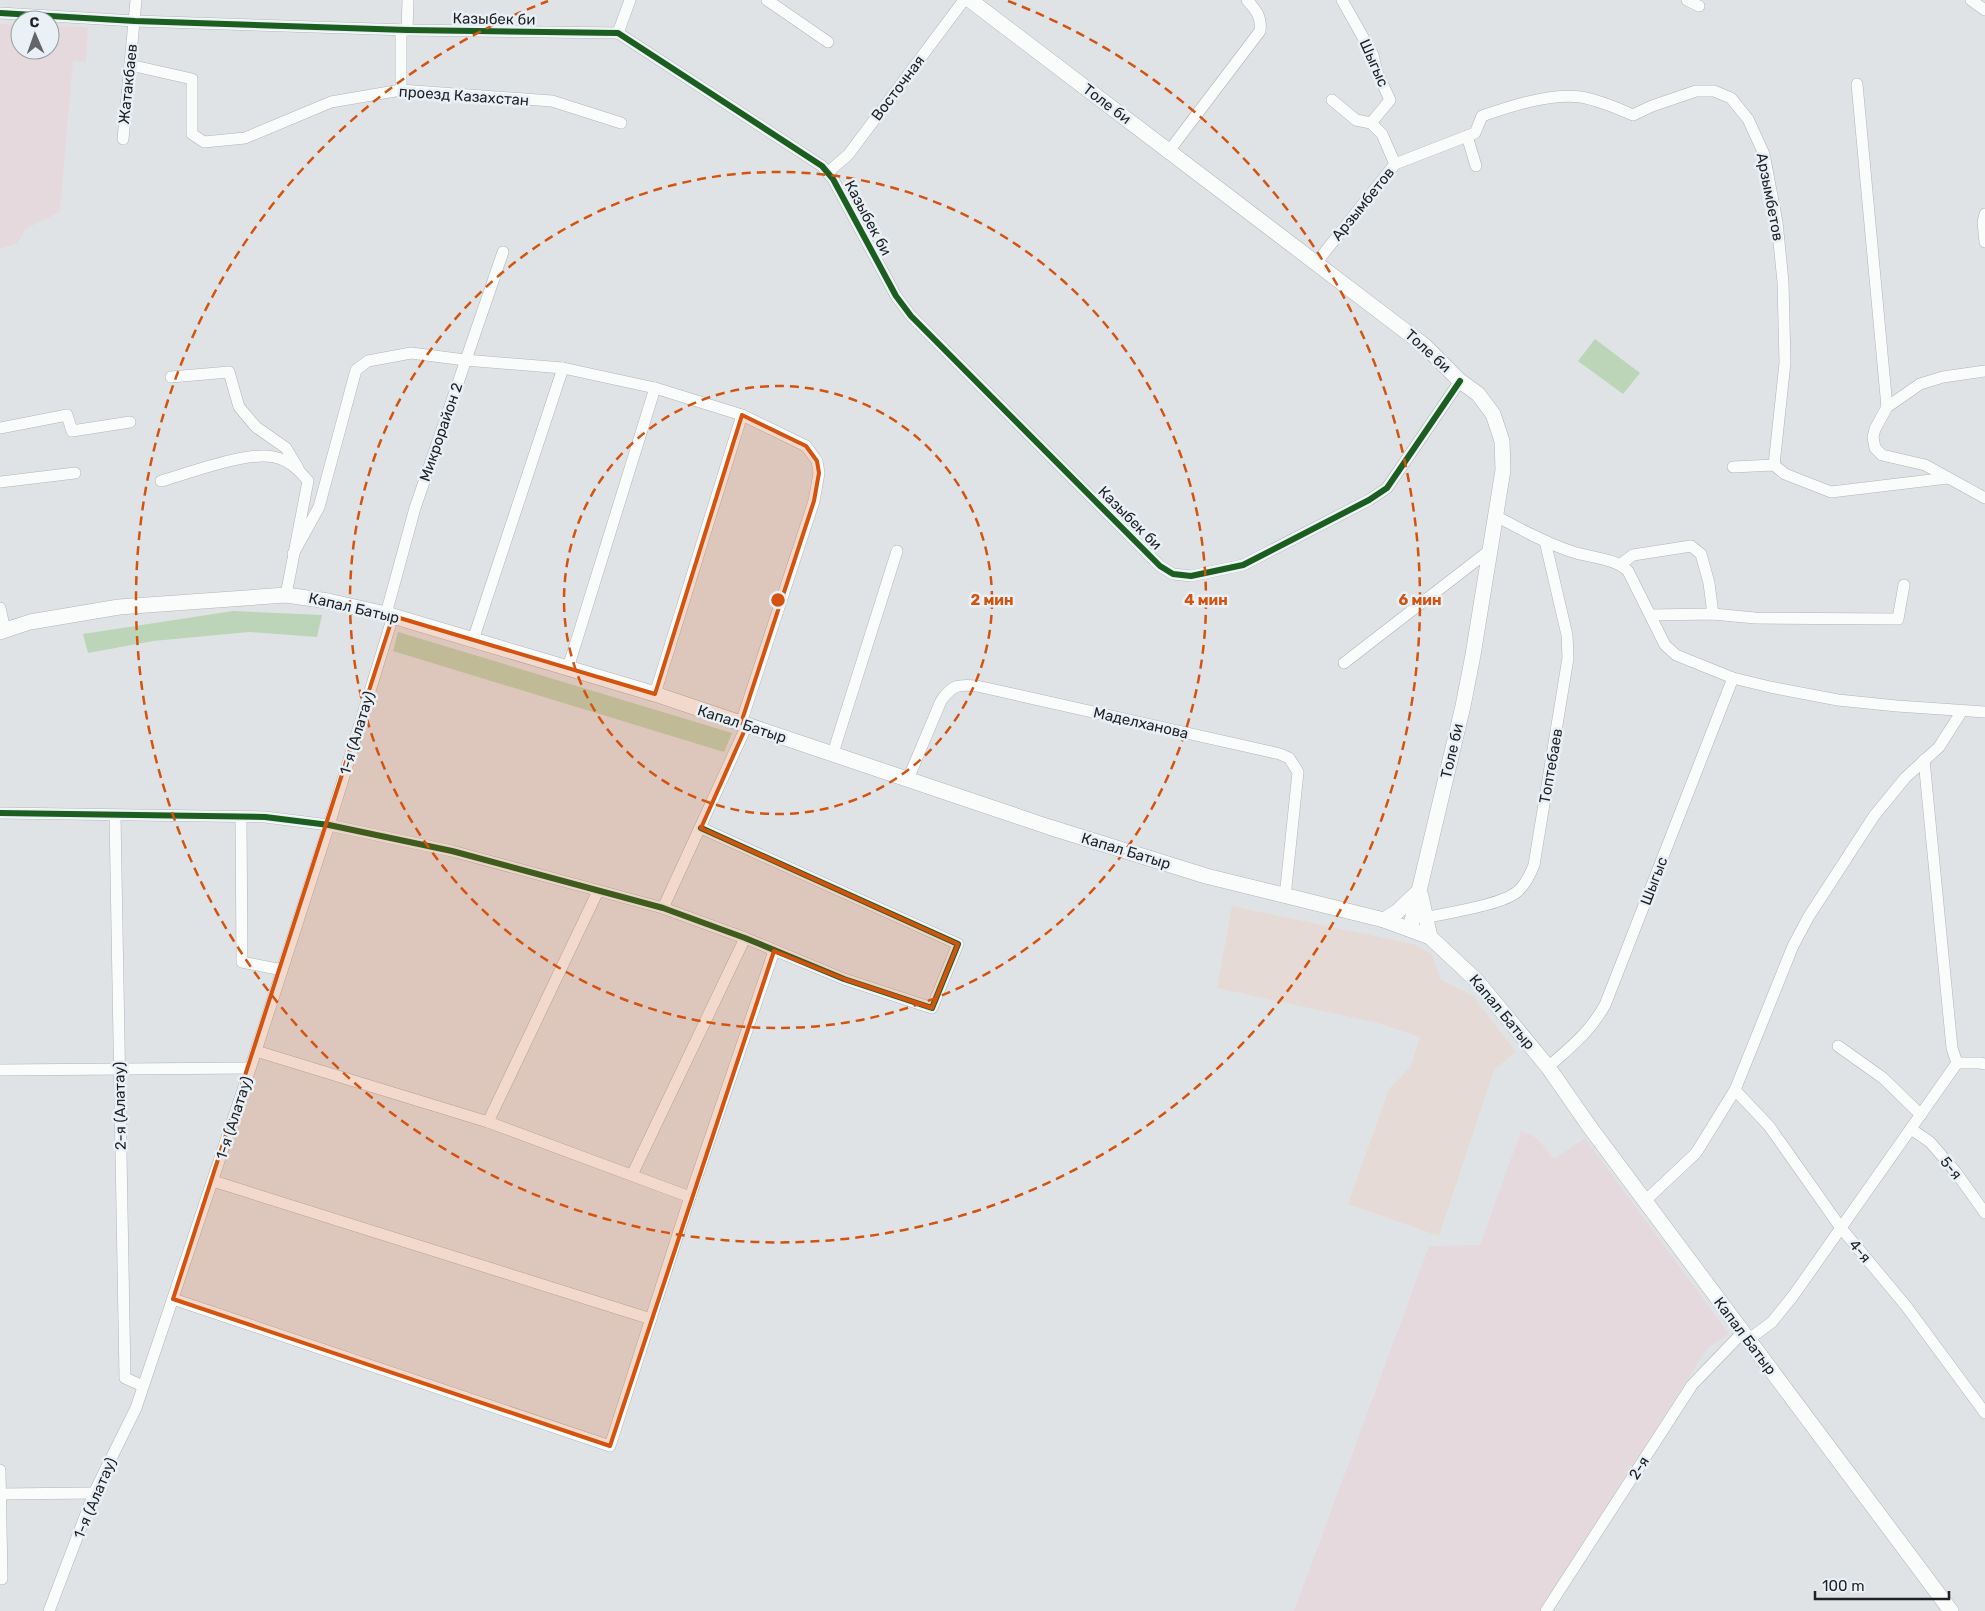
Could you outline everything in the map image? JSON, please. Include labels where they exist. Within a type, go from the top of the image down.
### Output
[{"type":"main road","name":"Толе би","points":[[970,0],[1425,346],[1460,381],[1478,394],[1493,414],[1502,441],[1503,470],[1496,516],[1465,697],[1410,929]]},
{"type":"main road","name":"Капал Батыр","points":[[3,631],[30,622],[119,607],[286,595],[328,601],[390,615],[654,694],[1076,836],[1206,876],[1384,920],[1430,937],[1477,981],[1548,1067],[1645,1202],[1952,1611]]},
{"type":"main road","points":[[1420,890],[1430,937]]},
{"type":"main road","points":[[1384,920],[1397,912],[1420,890]]},
{"type":"street","name":"Жатакбаев","points":[[123,139],[136,0]]},
{"type":"street","points":[[401,90],[404,30],[408,0]]},
{"type":"street","points":[[618,33],[630,0]]},
{"type":"street","points":[[767,0],[828,42]]},
{"type":"street","name":"Восточная","points":[[828,172],[848,155],[964,0]]},
{"type":"street","points":[[1169,151],[1260,30],[1262,20],[1256,9],[1247,0]]},
{"type":"street","name":"Шыгыс","points":[[1342,0],[1373,56],[1377,72],[1390,100],[1371,122]]},
{"type":"street","points":[[1687,0],[1699,6]]},
{"type":"street","points":[[1970,0],[1985,10]]},
{"type":"street","name":"Казыбек би","points":[[0,13],[404,30],[618,33],[822,166],[828,172],[896,296],[911,316],[1160,566],[1173,574],[1190,576],[1243,565],[1369,500],[1387,488],[1460,381]]},
{"type":"street","name":"проезд Казахстан","points":[[130,65],[192,80],[192,134],[204,142],[245,138],[331,102],[401,90],[552,101],[621,124]]},
{"type":"street","points":[[1858,84],[1887,407]]},
{"type":"street","name":"Арзымбетов","points":[[1316,262],[1395,164],[1475,133],[1482,116],[1524,102],[1549,98],[1580,97],[1633,115],[1696,90],[1714,91],[1731,98],[1748,119],[1764,154],[1777,222],[1783,282],[1785,363],[1774,465]]},
{"type":"street","points":[[1332,100],[1356,120],[1371,122],[1382,134],[1395,164]]},
{"type":"street","points":[[1467,136],[1476,166]]},
{"type":"street","points":[[1985,214],[1983,222],[1985,242]]},
{"type":"street","name":"Микрорайон 2","points":[[390,615],[415,508],[503,252]]},
{"type":"street","points":[[294,554],[319,507],[356,370],[368,361],[412,352],[465,360],[563,368],[655,388],[742,415],[806,446],[817,461],[819,473],[814,501],[744,724],[701,828],[663,908]]},
{"type":"street","points":[[473,640],[563,368]]},
{"type":"street","points":[[1985,371],[1943,377],[1920,384],[1887,407],[1875,429],[1873,438],[1875,448],[1882,455],[1925,464],[1985,498]]},
{"type":"street","points":[[171,377],[229,372],[239,407],[256,427],[286,448],[308,481],[286,595]]},
{"type":"street","points":[[568,668],[655,388]]},
{"type":"street","points":[[0,428],[67,415],[72,431],[130,422]]},
{"type":"street","points":[[654,694],[742,415]]},
{"type":"street","points":[[161,481],[251,456],[275,457],[298,468]]},
{"type":"street","points":[[1733,467],[1774,465],[1785,474],[1831,492],[1948,478]]},
{"type":"street","points":[[0,482],[75,473]]},
{"type":"street","points":[[1496,516],[1571,552],[1620,564],[1628,571],[1665,645],[1676,654],[1733,678],[1770,688],[1838,700],[1985,712]]},
{"type":"street","name":"Топтебаев","points":[[1425,918],[1496,902],[1516,893],[1526,882],[1534,866],[1568,658],[1567,635],[1545,541]]},
{"type":"street","points":[[1620,564],[1633,555],[1691,546],[1701,554],[1710,583],[1713,614]]},
{"type":"street","points":[[1344,662],[1490,550]]},
{"type":"street","points":[[833,753],[897,551]]},
{"type":"street","points":[[1650,615],[1713,614],[1756,618],[1898,619],[1904,585]]},
{"type":"street","points":[[0,608],[3,631]]},
{"type":"street","name":"1-я (Алатау)","points":[[49,1611],[94,1493],[136,1408],[213,1181],[329,825],[390,615]]},
{"type":"street","name":"Шыгыс","points":[[1548,1067],[1595,1023],[1605,1005],[1733,678]]},
{"type":"street","name":"Маделханова","points":[[908,779],[941,700],[948,691],[956,686],[965,685],[977,686],[1280,754],[1289,758],[1298,772],[1285,897]]},
{"type":"street","points":[[1645,1202],[1696,1153],[1735,1090],[1793,946],[1809,916],[1874,816],[1905,778],[1939,747],[1962,711]]},
{"type":"street","points":[[1924,760],[1952,1048],[1957,1063],[1985,1064]]},
{"type":"street","points":[[0,813],[265,817],[329,825],[452,851],[663,908],[745,938],[844,979],[932,1008],[958,944],[701,828]]},
{"type":"street","name":"2-я (Алатау)","points":[[115,815],[125,1378],[143,1386]]},
{"type":"street","points":[[241,817],[242,962],[282,970]]},
{"type":"street","points":[[488,1122],[598,891]]},
{"type":"street","points":[[632,1175],[745,938]]},
{"type":"street","points":[[173,1299],[610,1446],[690,1197],[774,950]]},
{"type":"street","points":[[1838,1046],[1883,1078],[1920,1115]]},
{"type":"street","points":[[256,1051],[488,1122],[690,1197]]},
{"type":"street","name":"2-я","points":[[1546,1611],[1692,1385],[1745,1336],[1772,1322],[1793,1296],[1957,1063]]},
{"type":"street","points":[[0,1070],[250,1068]]},
{"type":"street","name":"4-я","points":[[1735,1090],[1769,1126],[1841,1228],[1906,1306],[1985,1413]]},
{"type":"street","name":"5-я","points":[[1911,1129],[1930,1142],[1955,1171],[1985,1213]]},
{"type":"street","points":[[213,1181],[651,1319]]},
{"type":"street","points":[[0,1470],[2,1579]]},
{"type":"street","points":[[0,1494],[94,1493]]},
{"type":"highlighted area","points":[[742,415],[806,446],[817,461],[819,473],[814,501],[741,723],[747,725],[701,828],[958,944],[932,1008],[844,979],[774,951],[610,1446],[173,1299],[393,616],[655,694]]},
{"type":"shaded area","points":[[0,24],[10,24],[10,60],[60,60],[60,26],[88,27],[86,62],[73,61],[60,212],[25,229],[18,243],[0,249]]},
{"type":"shaded area","points":[[1232,906],[1413,944],[1432,954],[1440,979],[1473,996],[1516,1052],[1494,1070],[1439,1236],[1348,1204],[1389,1089],[1411,1066],[1420,1037],[1378,1023],[1217,988]]},
{"type":"shaded area","points":[[1521,1131],[1537,1138],[1554,1159],[1585,1138],[1729,1334],[1707,1349],[1539,1611],[1294,1611],[1429,1246],[1480,1245]]},
{"type":"green space","points":[[1595,339],[1640,373],[1623,394],[1578,361]]},
{"type":"green space","points":[[233,611],[322,615],[317,637],[249,632],[153,641],[88,653],[83,634]]},
{"type":"green space","points":[[398,632],[732,733],[724,752],[393,651]]},
{"type":"cycle path","points":[[0,13],[135,21],[407,30],[618,33],[822,166],[833,179],[896,296],[911,316],[1160,566],[1173,574],[1191,576],[1243,565],[1369,500],[1387,488],[1460,381]]},
{"type":"cycle path","points":[[0,813],[265,817],[329,825],[452,851],[663,908],[745,938],[844,979],[932,1008],[958,944],[701,828]]}]
